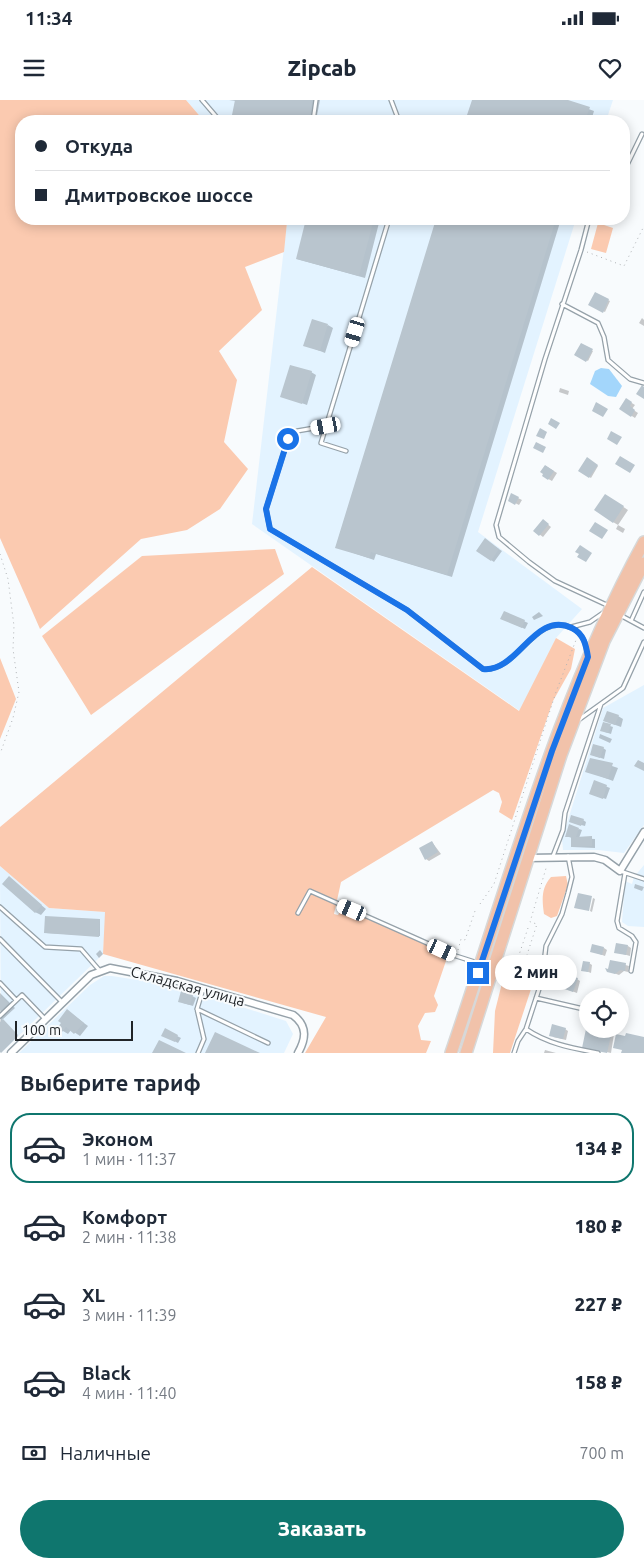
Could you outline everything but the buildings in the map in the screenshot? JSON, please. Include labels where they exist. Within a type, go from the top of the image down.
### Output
[{"type":"highway","points":[[451,1053],[552,751],[588,657],[644,542]]},
{"type":"highway","points":[[466,1053],[527,858],[604,642],[612,610],[644,563]]},
{"type":"street","points":[[527,858],[537,860],[552,856],[568,856],[599,859],[623,872],[644,832]]},
{"type":"street","name":"Складская улица","points":[[100,971],[122,969],[203,988],[294,1015],[300,1020],[304,1032],[303,1044],[298,1053]]},
{"type":"street","points":[[10,1053],[91,975],[100,971]]},
{"type":"lane","points":[[202,100],[215,115]]},
{"type":"lane","points":[[314,115],[316,100]]},
{"type":"lane","points":[[391,100],[397,115]]},
{"type":"lane","points":[[630,159],[642,134]]},
{"type":"lane","points":[[346,451],[321,443],[387,225]]},
{"type":"lane","points":[[587,225],[581,250],[562,304],[496,525],[498,536],[528,562],[555,581],[644,628]]},
{"type":"lane","points":[[562,304],[598,323],[604,337],[608,360],[630,379],[644,383]]},
{"type":"lane","points":[[326,426],[297,431],[288,439],[266,509],[270,529],[407,610],[483,669],[493,670],[506,663],[547,627],[562,625],[579,632],[586,646],[588,657]]},
{"type":"lane","points":[[631,621],[644,592]]},
{"type":"lane","points":[[570,627],[590,622],[612,610]]},
{"type":"lane","points":[[573,725],[623,688],[644,642]]},
{"type":"lane","points":[[552,856],[563,830],[565,812],[601,704]]},
{"type":"lane","points":[[514,1053],[518,1041],[526,1029],[542,980],[546,946],[562,914],[572,877],[568,856]]},
{"type":"lane","points":[[631,971],[636,942],[632,936],[618,928],[617,921],[623,872],[644,879]]},
{"type":"lane","points":[[298,913],[310,891],[456,956],[481,964]]},
{"type":"lane","points":[[0,907],[45,947],[81,949],[100,971]]},
{"type":"lane","points":[[0,939],[62,1002]]},
{"type":"lane","points":[[0,983],[16,1000]]},
{"type":"lane","points":[[198,1053],[204,1039],[197,1009],[203,988]]},
{"type":"lane","points":[[0,1016],[22,995],[45,1019]]},
{"type":"lane","points":[[536,998],[579,1008]]},
{"type":"lane","points":[[197,1009],[268,1043]]},
{"type":"lane","points":[[526,1029],[539,1038],[556,1045],[598,1053]]},
{"type":"path","points":[[581,250],[624,266],[644,226]]},
{"type":"path","points":[[0,554],[8,579],[14,626],[13,649],[20,692],[14,718],[0,754]]},
{"type":"path","points":[[480,904],[494,884],[556,692],[579,632]]},
{"type":"path","points":[[528,928],[518,958],[526,961],[537,924],[530,922],[552,856]]},
{"type":"path","points":[[456,956],[461,939],[466,940],[475,911]]},
{"type":"shaded area","points":[[0,100],[186,100],[199,115],[15,115],[15,225],[287,225],[284,252],[245,267],[262,310],[219,351],[237,380],[224,442],[248,469],[220,509],[187,530],[141,539],[40,629],[0,538]]},
{"type":"shaded area","points":[[186,100],[613,100],[608,115],[199,115]]},
{"type":"shaded area","points":[[287,225],[574,225],[478,532],[582,609],[556,638],[520,711],[252,524]]},
{"type":"shaded area","points":[[597,225],[613,228],[606,253],[591,249]]},
{"type":"shaded area","points":[[275,549],[284,574],[91,715],[42,636],[142,556]]},
{"type":"shaded area","points":[[312,567],[519,711],[556,638],[575,649],[571,669],[553,701],[512,820],[499,812],[502,802],[499,793],[493,790],[341,882],[334,914],[338,915],[342,908],[410,936],[447,958],[434,996],[438,1005],[435,1012],[425,1013],[418,1026],[421,1040],[431,1041],[426,1053],[305,1053],[326,1017],[103,954],[105,912],[49,908],[0,866],[0,827]]},
{"type":"shaded area","points":[[0,658],[16,699],[0,739]]},
{"type":"shaded area","points":[[644,685],[644,825],[624,853],[598,850],[563,850],[562,839],[603,708]]},
{"type":"shaded area","points":[[644,865],[644,927],[628,926],[622,922],[625,881],[632,884],[634,877]]},
{"type":"shaded area","points":[[0,866],[49,908],[106,912],[103,954],[1,1053]]},
{"type":"shaded area","points":[[566,876],[568,885],[557,916],[551,918],[544,914],[543,899],[545,885],[551,877]]},
{"type":"shaded area","points":[[518,964],[526,966],[530,971],[532,986],[510,1053],[493,1053],[495,1011],[505,971],[509,966]]},
{"type":"shaded area","points":[[104,976],[176,986],[286,1021],[293,1034],[284,1053],[19,1053],[90,985]]},
{"type":"water","points":[[601,368],[609,369],[622,386],[616,397],[608,396],[590,384],[595,371]]},
{"type":"route","points":[[288,439],[266,509],[270,529],[407,610],[483,669],[493,670],[506,663],[532,638],[547,627],[554,625],[570,627],[579,632],[586,646],[588,657],[552,751],[478,973]]}]
